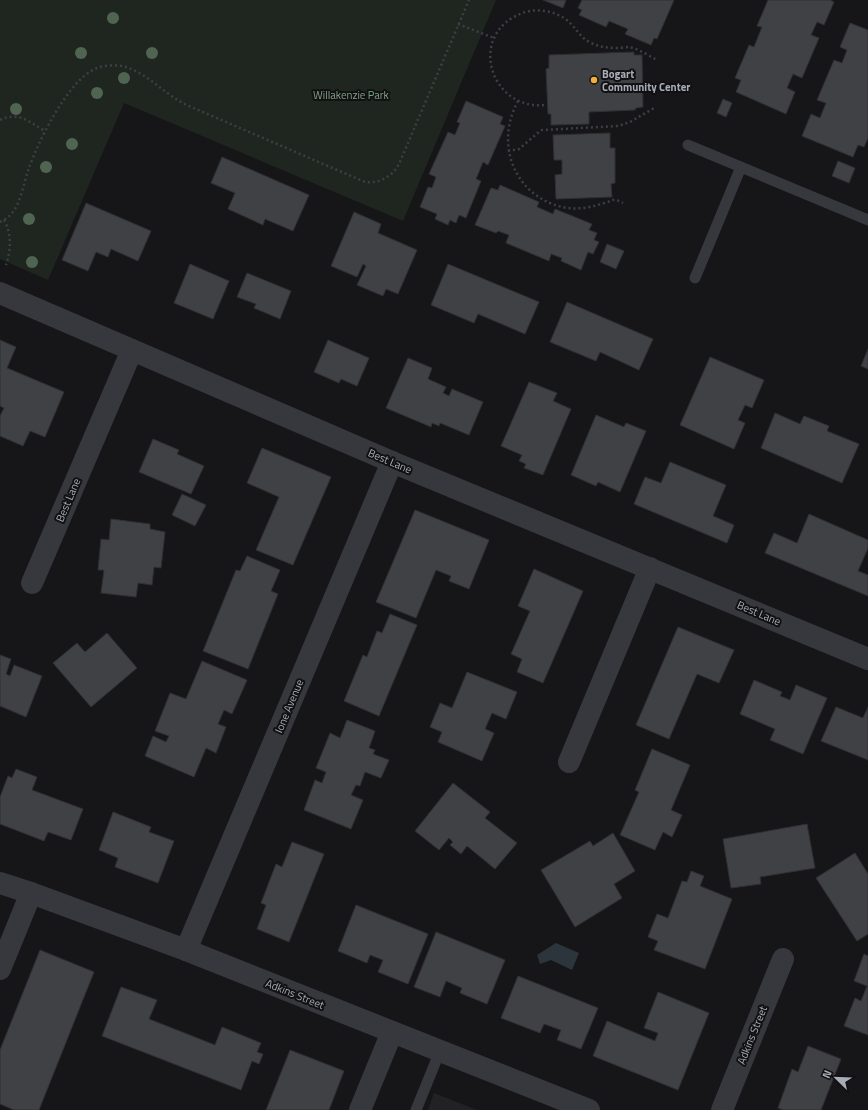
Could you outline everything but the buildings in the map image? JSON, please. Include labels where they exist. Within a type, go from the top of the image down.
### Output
[{"type":"street","name":"Best Lane","points":[[0,293],[392,462],[868,659]]},
{"type":"street","name":"Best Lane","points":[[32,583],[132,350]]},
{"type":"street","name":"Ione Avenue","points":[[186,950],[392,462]]},
{"type":"street","points":[[569,762],[650,568]]},
{"type":"street","name":"Adkins Street","points":[[0,883],[186,950],[589,1110]]},
{"type":"street","points":[[0,969],[31,893]]},
{"type":"street","name":"Adkins Street","points":[[722,1110],[783,959]]},
{"type":"street","points":[[360,1110],[392,1032]]},
{"type":"lane","points":[[688,145],[868,220]]},
{"type":"lane","points":[[695,278],[741,167]]},
{"type":"lane","points":[[416,1110],[440,1051]]},
{"type":"path","points":[[0,222],[14,212],[29,168],[46,131],[71,90],[85,74],[95,68],[110,65],[121,66],[139,72],[170,96],[188,106],[365,182],[375,182],[385,178],[394,172],[399,164],[469,0]]},
{"type":"path","points":[[544,105],[528,105],[518,101],[500,86],[493,72],[490,57],[494,38],[505,23],[517,15],[533,11],[545,11],[558,15],[572,24],[581,36],[592,43],[604,48],[630,48],[657,60]]},
{"type":"path","points":[[458,24],[494,38]]},
{"type":"path","points":[[518,101],[511,117],[507,133],[508,151],[514,167],[523,182],[539,196],[554,204],[566,208],[590,208],[613,200],[623,203]]},
{"type":"path","points":[[508,151],[519,149],[542,130],[618,126],[630,122],[654,108]]},
{"type":"path","points":[[0,120],[8,117],[20,117],[46,131]]},
{"type":"path","points":[[4,220],[8,230],[10,249],[6,264]]},
{"type":"shaded area","points":[[556,943],[579,953],[572,970],[551,960],[540,964],[537,955]]},
{"type":"shaded area","points":[[434,1093],[477,1110],[428,1110]]},
{"type":"green space","name":"Willakenzie Park","points":[[0,0],[496,0],[403,221],[124,103],[48,280],[0,259]]},
{"type":"place","name":"Bogart Community Center","points":[[594,80]]}]
